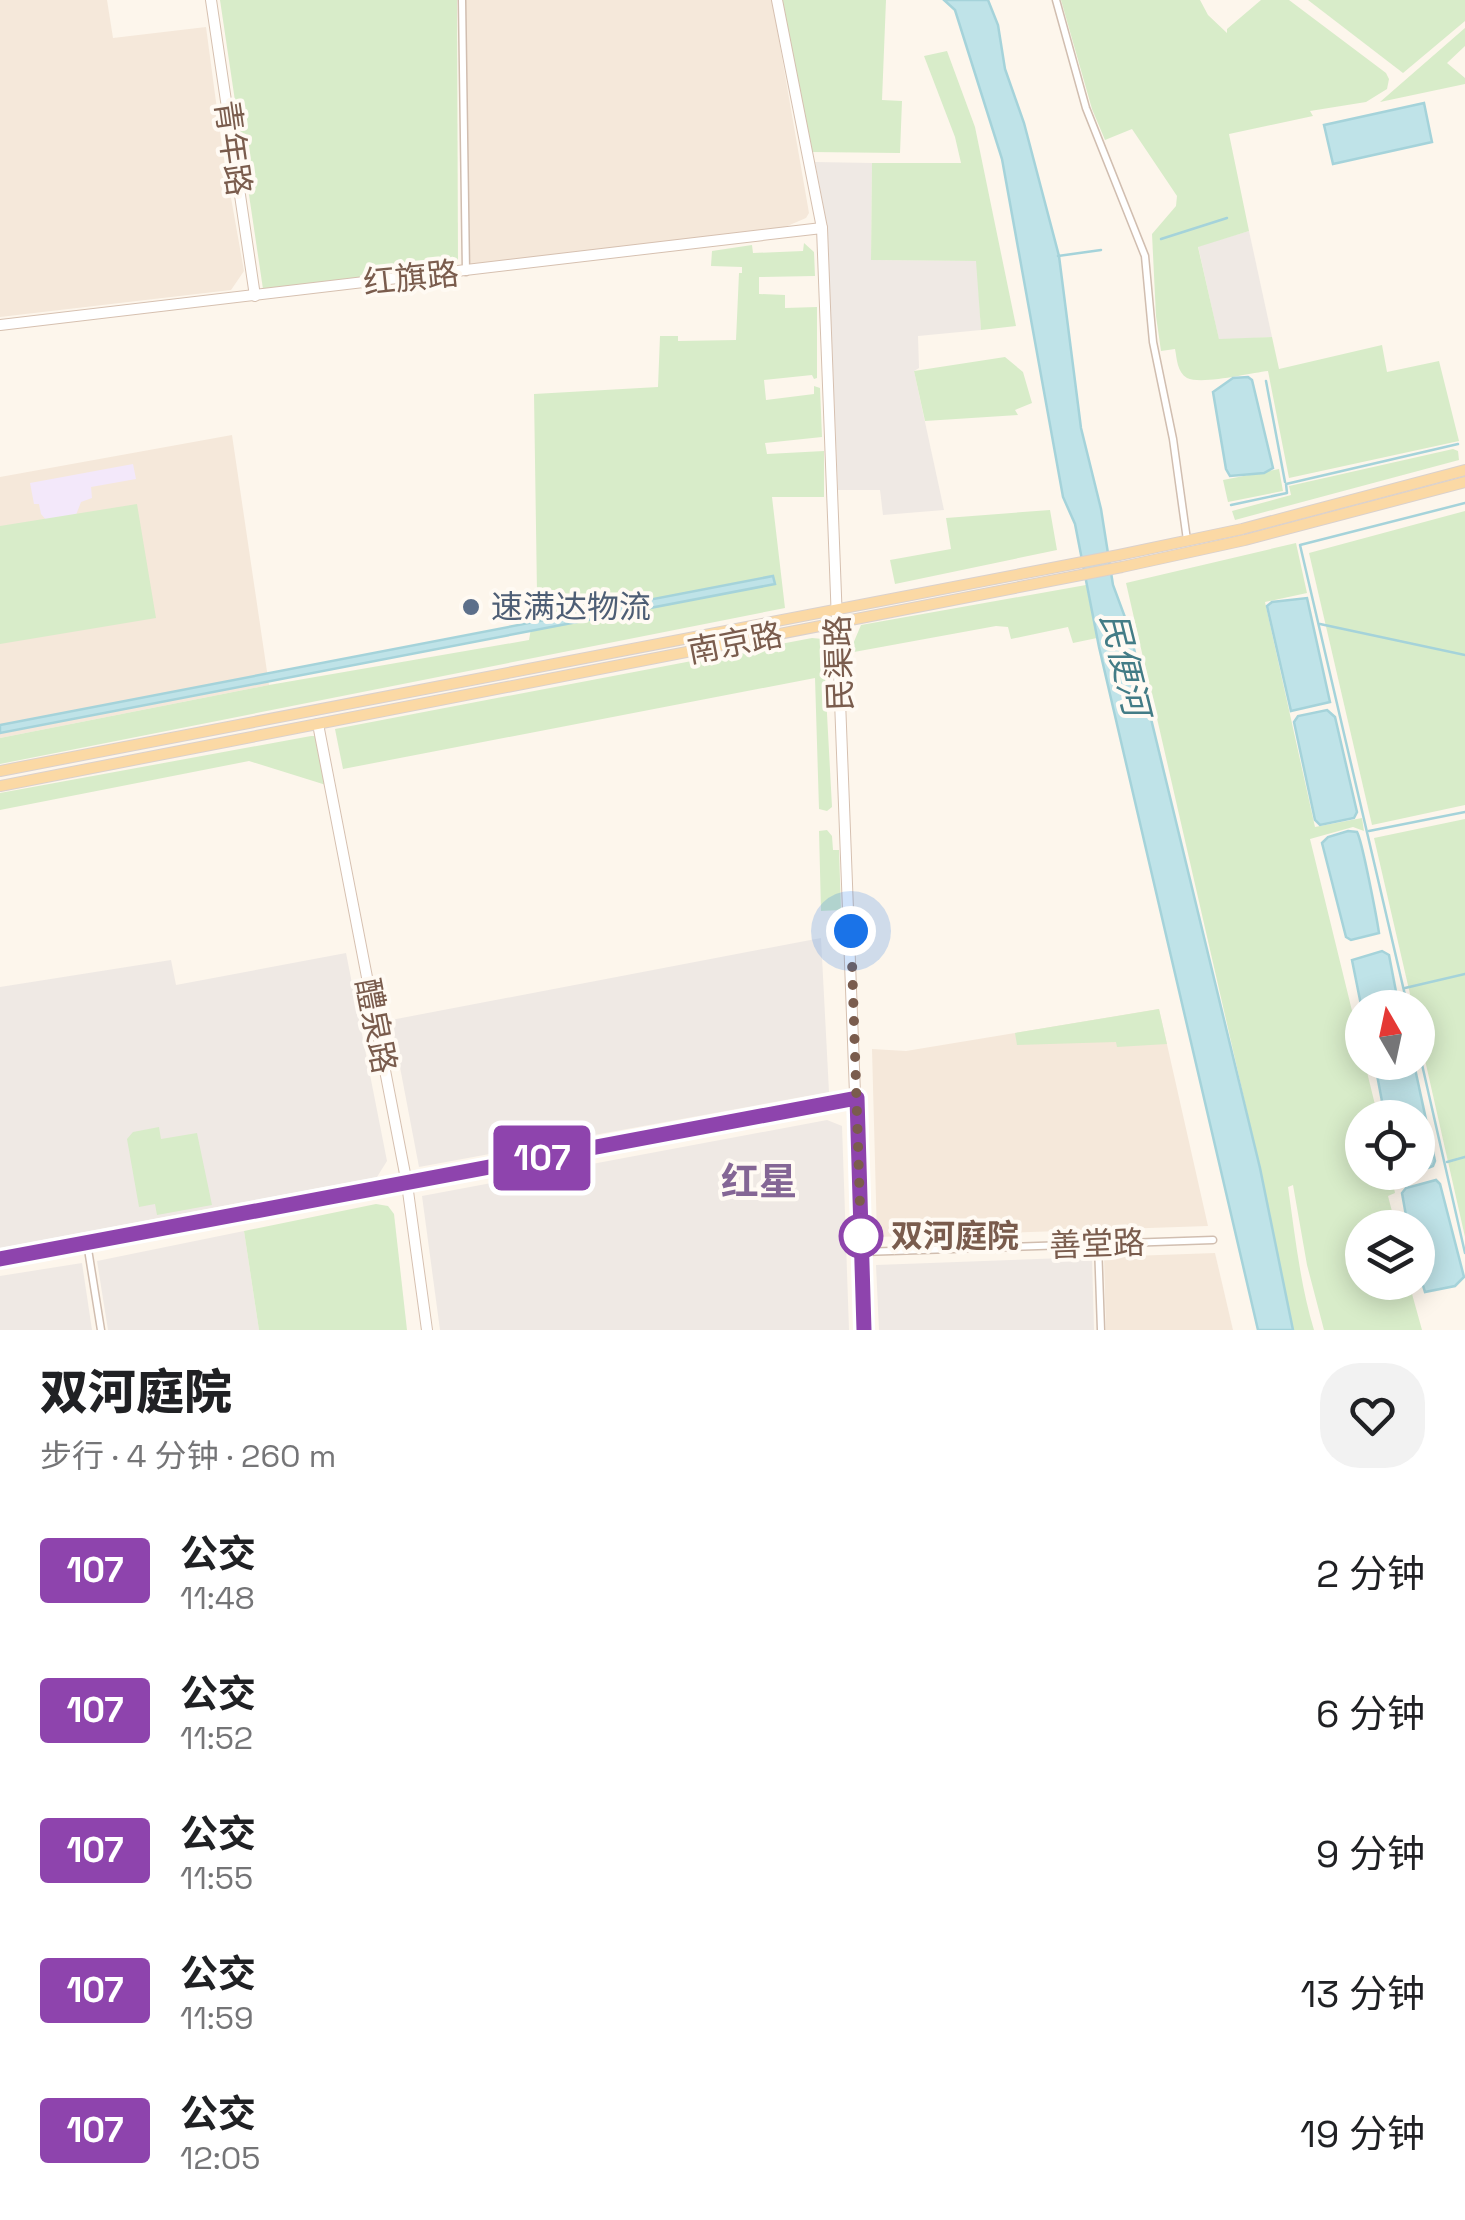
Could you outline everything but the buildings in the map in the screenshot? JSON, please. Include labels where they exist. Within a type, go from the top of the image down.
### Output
[{"type":"main road","name":"南京路","points":[[0,786],[838,623],[1075,570],[1119,555],[1465,470]]},
{"type":"main road","name":"南京路","points":[[0,770],[837,607],[1075,570],[1122,567],[1245,540],[1465,482]]},
{"type":"street","name":"青年路","points":[[211,0],[255,296]]},
{"type":"street","points":[[462,0],[466,272]]},
{"type":"street","name":"民渠路","points":[[777,0],[822,228],[864,1330]]},
{"type":"street","points":[[1056,0],[1086,108],[1140,237],[1153,342],[1173,438],[1187,540]]},
{"type":"street","name":"红旗路","points":[[0,325],[822,228]]},
{"type":"street","name":"醴泉路","points":[[318,724],[407,1184],[427,1330]]},
{"type":"street","points":[[0,1259],[857,1098]]},
{"type":"street","name":"善堂路","points":[[862,1252],[1213,1240]]},
{"type":"street","points":[[88,1243],[101,1330]]},
{"type":"street","points":[[1098,1244],[1101,1330]]},
{"type":"shaded area","points":[[0,0],[107,0],[113,38],[206,27],[244,271],[231,290],[0,317]]},
{"type":"shaded area","points":[[463,0],[772,0],[809,213],[806,218],[785,227],[469,265]]},
{"type":"shaded area","points":[[815,162],[872,163],[871,260],[977,261],[981,330],[918,336],[919,368],[914,371],[944,510],[883,515],[880,490],[838,490],[827,226]]},
{"type":"shaded area","points":[[1249,231],[1272,337],[1219,340],[1198,246]]},
{"type":"shaded area","points":[[232,435],[269,685],[0,738],[0,477]]},
{"type":"shaded area","points":[[133,464],[136,479],[91,487],[92,498],[81,502],[71,528],[53,528],[41,514],[39,504],[34,504],[30,483]]},
{"type":"shaded area","points":[[821,938],[829,1092],[419,1167],[391,1020]]},
{"type":"shaded area","points":[[346,953],[387,1161],[377,1177],[0,1248],[0,987],[171,960],[176,985]]},
{"type":"shaded area","name":"双河庭院","points":[[1159,1009],[1208,1226],[877,1237],[872,1049],[906,1051]]},
{"type":"shaded area","points":[[827,1120],[842,1126],[849,1330],[440,1330],[422,1196]]},
{"type":"shaded area","points":[[244,1231],[259,1330],[108,1330],[97,1261]]},
{"type":"shaded area","points":[[1215,1253],[1233,1330],[1106,1330],[1104,1257]]},
{"type":"shaded area","points":[[1092,1257],[1094,1330],[879,1330],[876,1265]]},
{"type":"shaded area","points":[[82,1263],[92,1330],[0,1330],[0,1276]]},
{"type":"green space","points":[[220,0],[457,0],[458,263],[263,289]]},
{"type":"green space","points":[[781,0],[886,0],[882,100],[902,101],[900,153],[811,152]]},
{"type":"green space","points":[[1061,0],[1200,0],[1208,15],[1227,33],[1261,0],[1289,0],[1386,73],[1387,89],[1366,102],[1310,111],[1313,116],[1229,134],[1249,231],[1198,247],[1219,339],[1272,337],[1279,369],[1382,345],[1387,372],[1439,361],[1459,441],[1289,478],[1268,371],[1194,380],[1181,372],[1175,349],[1161,351],[1152,234],[1176,206],[1177,196],[1132,129],[1105,140],[1092,109]]},
{"type":"green space","points":[[1308,0],[1465,0],[1465,21],[1403,73]]},
{"type":"green space","points":[[1465,28],[1465,46],[1447,63],[1465,78],[1465,84],[1380,102]]},
{"type":"green space","points":[[947,51],[975,127],[1016,326],[981,330],[976,261],[871,260],[872,163],[961,163],[924,56]]},
{"type":"green space","points":[[804,243],[814,252],[815,276],[759,277],[759,294],[785,295],[785,308],[817,307],[817,378],[812,375],[764,380],[766,400],[814,394],[814,386],[820,388],[822,437],[765,443],[767,454],[824,451],[824,497],[772,497],[785,608],[0,764],[0,738],[269,685],[529,640],[537,593],[534,394],[658,387],[660,336],[678,336],[678,341],[736,340],[742,267],[711,266],[712,251],[752,245],[753,253],[803,251]]},
{"type":"green space","points":[[1005,357],[1023,372],[1032,403],[1015,410],[1018,415],[925,421],[914,371]]},
{"type":"green space","points":[[1458,451],[1459,460],[1235,520],[1232,511],[1291,495],[1289,486]]},
{"type":"green space","points":[[1279,469],[1283,491],[1228,502],[1223,480]]},
{"type":"green space","points":[[137,504],[156,618],[0,644],[0,526]]},
{"type":"green space","points":[[1050,510],[1057,550],[895,584],[890,560],[951,549],[946,518]]},
{"type":"green space","points":[[1465,511],[1465,805],[1372,825],[1309,553]]},
{"type":"green space","points":[[1296,543],[1307,593],[1265,602],[1315,827],[1362,818],[1364,831],[1353,827],[1310,839],[1347,990],[1345,1080],[1369,1080],[1374,1100],[1345,1100],[1345,1190],[1395,1193],[1388,1196],[1392,1210],[1345,1210],[1345,1300],[1414,1300],[1422,1330],[1324,1330],[1307,1265],[1293,1185],[1288,1187],[1314,1330],[1293,1330],[1260,1168],[1126,583]]},
{"type":"green space","points":[[1086,585],[1097,638],[1073,643],[1068,627],[1011,639],[1008,627],[996,626],[854,652],[861,625]]},
{"type":"green space","points":[[823,639],[832,807],[827,811],[819,809],[815,678],[343,769],[335,729]]},
{"type":"green space","points":[[316,736],[326,785],[249,761],[0,810],[0,793]]},
{"type":"green space","points":[[1465,819],[1465,1237],[1430,1080],[1435,1080],[1435,990],[1409,990],[1374,838]]},
{"type":"green space","points":[[827,830],[832,836],[833,850],[839,850],[841,910],[821,911],[819,831]]},
{"type":"green space","points":[[1159,1009],[1167,1044],[1017,1045],[1015,1033]]},
{"type":"green space","points":[[159,1127],[161,1139],[197,1133],[212,1205],[157,1215],[155,1204],[139,1207],[127,1139],[133,1132]]},
{"type":"green space","points":[[376,1204],[388,1206],[394,1214],[407,1330],[259,1330],[244,1231]]},
{"type":"water","name":"民便河","points":[[944,0],[988,0],[1059,256],[1081,428],[1101,509],[1113,585],[1129,628],[1260,1168],[1293,1330],[1258,1330],[1099,647],[1075,524],[1063,497],[1002,159],[955,10]]},
{"type":"water","points":[[1424,103],[1432,142],[1333,164],[1324,125]]},
{"type":"water","points":[[1233,378],[1252,380],[1273,468],[1264,473],[1230,476],[1213,392]]},
{"type":"water","points":[[773,576],[775,584],[0,733],[0,725]]},
{"type":"water","points":[[1307,598],[1330,702],[1291,711],[1267,606]]},
{"type":"water","points":[[1327,710],[1335,717],[1357,812],[1354,818],[1320,825],[1315,820],[1294,722],[1298,716]]},
{"type":"water","points":[[1348,831],[1357,832],[1359,838],[1379,933],[1351,940],[1346,937],[1322,843]]},
{"type":"water","points":[[1382,951],[1389,955],[1396,990],[1358,990],[1352,960]]},
{"type":"water","points":[[1378,1080],[1417,1080],[1422,1100],[1382,1100]]},
{"type":"water","points":[[1435,1180],[1440,1184],[1464,1277],[1455,1286],[1435,1290],[1435,1210],[1405,1210],[1402,1193],[1435,1190]]},
{"type":"waterway","points":[[1161,239],[1227,218]]},
{"type":"waterway","points":[[1058,256],[1101,250]]},
{"type":"waterway","points":[[1266,381],[1285,482]]},
{"type":"waterway","points":[[1231,505],[1287,493],[1286,484],[1458,444]]},
{"type":"waterway","points":[[1404,990],[1300,545],[1465,503]]},
{"type":"waterway","points":[[1320,624],[1465,655]]},
{"type":"waterway","points":[[1369,831],[1465,812]]},
{"type":"waterway","points":[[1405,988],[1465,974]]},
{"type":"waterway","points":[[1426,1080],[1465,1253]]},
{"type":"waterway","points":[[1447,1162],[1465,1157]]},
{"type":"bus line","name":"107","points":[[0,1259],[857,1098],[864,1330]]},
{"type":"place","name":"速满达物流","points":[[471,607]]},
{"type":"place","name":"双河庭院","points":[[861,1236]]},
{"type":"district","name":"红星","points":[[759,1182]]},
{"type":"route","points":[[851,931],[861,1236]]}]
